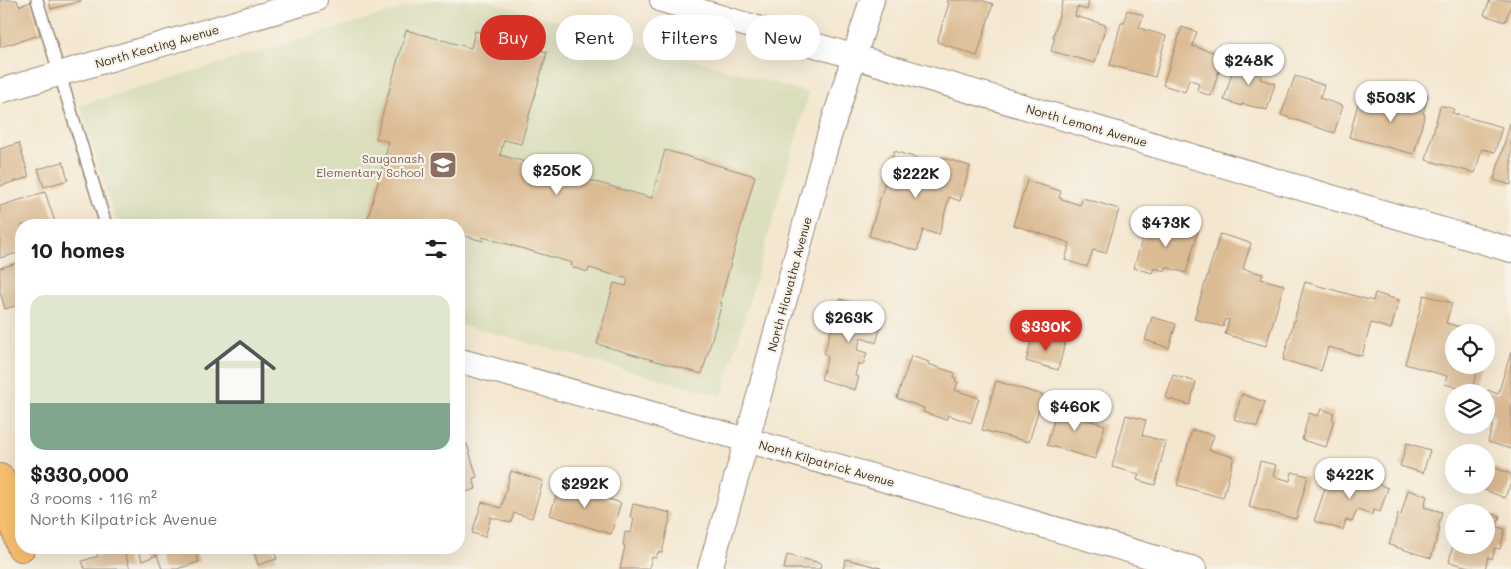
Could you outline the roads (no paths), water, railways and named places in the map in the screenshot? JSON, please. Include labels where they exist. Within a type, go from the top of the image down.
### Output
[{"type":"main road","points":[[6,489],[15,524]]},
{"type":"main road","points":[[23,554],[28,569]]},
{"type":"street","name":"North Keating Avenue","points":[[0,91],[315,0]]},
{"type":"street","name":"North Lemont Avenue","points":[[662,0],[1511,250]]},
{"type":"street","name":"North Hiawatha Avenue","points":[[710,569],[747,440],[826,146],[872,0]]},
{"type":"street","name":"North Kilpatrick Avenue","points":[[465,362],[747,440],[1194,569]]},
{"type":"lane","points":[[37,0],[104,219]]},
{"type":"place","name":"Sauganash Elementary School","points":[[443,165]]}]
